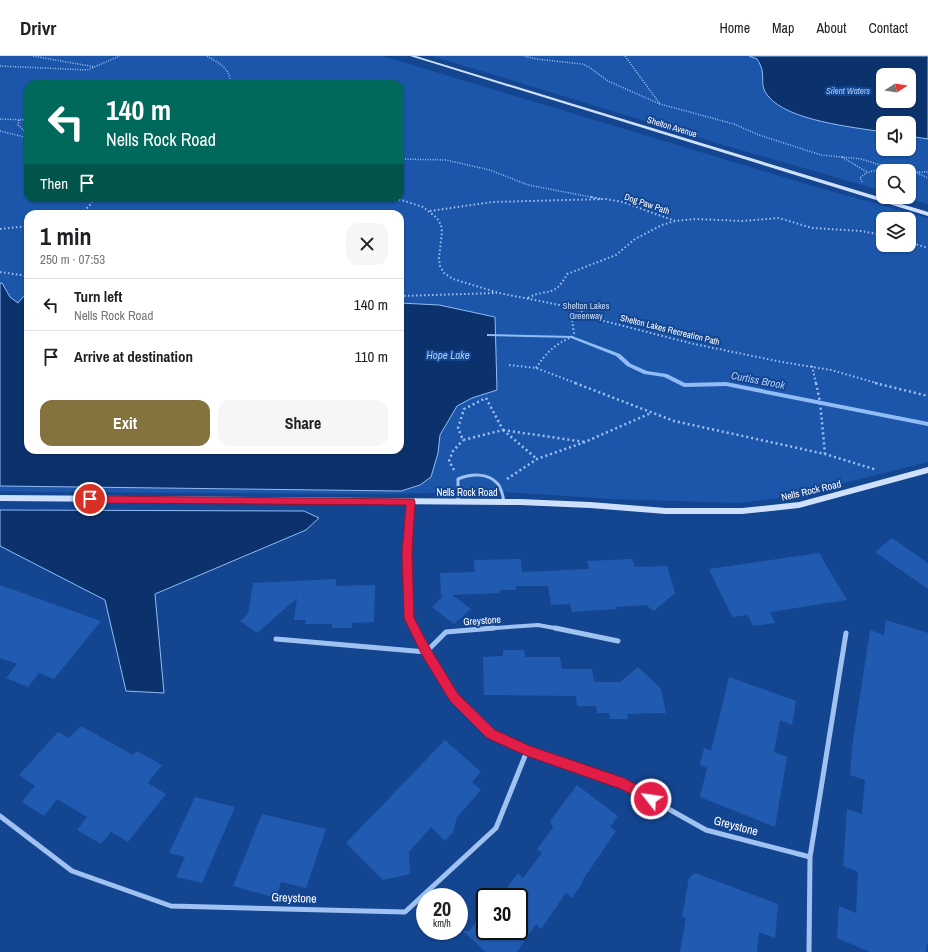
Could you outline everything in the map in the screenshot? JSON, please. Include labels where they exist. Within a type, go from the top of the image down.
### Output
[{"type":"main road","name":"Shelton Avenue","points":[[412,56],[928,214]]},
{"type":"main road","name":"Nells Rock Road","points":[[0,498],[504,502],[590,505],[666,511],[742,512],[799,505],[928,470]]},
{"type":"street","name":"Greystone","points":[[411,502],[407,553],[409,618],[426,652],[454,697],[491,734],[527,751],[624,784],[706,830],[810,857]]},
{"type":"street","name":"Greystone","points":[[426,652],[446,632],[538,625],[618,641]]},
{"type":"street","points":[[809,952],[810,857],[846,633]]},
{"type":"street","points":[[276,639],[426,652]]},
{"type":"street","name":"Greystone","points":[[0,816],[72,871],[171,906],[405,912],[496,828],[527,751]]},
{"type":"lane","points":[[458,502],[458,479],[465,475],[486,476],[498,484],[504,502]]},
{"type":"path","points":[[33,56],[95,67]]},
{"type":"path","points":[[0,66],[87,70],[120,56]]},
{"type":"path","points":[[207,56],[229,73],[231,77],[230,80]]},
{"type":"path","points":[[525,56],[536,59],[568,62],[589,67],[608,81],[660,104],[734,124],[759,135],[821,155],[861,159],[876,164]]},
{"type":"path","points":[[625,56],[660,104]]},
{"type":"path","points":[[0,119],[24,120]]},
{"type":"path","points":[[19,120],[18,125],[24,130]]},
{"type":"path","points":[[0,131],[24,137]]},
{"type":"path","points":[[840,156],[867,173]]},
{"type":"path","points":[[404,159],[446,160],[490,170],[528,186],[605,199]]},
{"type":"path","points":[[856,192],[862,186],[861,175],[876,172]]},
{"type":"path","points":[[917,172],[928,172]]},
{"type":"path","points":[[917,172],[928,178]]},
{"type":"path","name":"Dog Paw Path","points":[[429,211],[492,202],[605,199],[623,202],[646,209],[675,222],[696,219],[742,221],[779,218],[812,228],[861,231],[876,234]]},
{"type":"path","name":"Shelton Lakes Recreation Path","points":[[404,201],[429,211],[438,218],[442,225],[438,258],[442,270],[446,276],[499,293],[570,307],[604,321],[694,344],[782,362],[831,370],[886,387],[928,396]]},
{"type":"path","points":[[85,210],[92,202]]},
{"type":"path","points":[[527,299],[535,294],[554,291],[561,285],[567,274],[616,255],[635,239],[662,225],[675,222]]},
{"type":"path","points":[[0,230],[24,227]]},
{"type":"path","points":[[916,244],[928,248]]},
{"type":"path","points":[[0,272],[24,275]]},
{"type":"path","points":[[404,296],[499,293]]},
{"type":"path","points":[[536,368],[544,356],[557,343],[572,337],[574,333],[570,307]]},
{"type":"path","points":[[509,365],[536,368],[674,421],[825,454],[878,471]]},
{"type":"path","points":[[812,366],[820,402],[825,454]]},
{"type":"path","points":[[463,440],[458,428],[464,409],[486,398],[503,430],[538,459]]},
{"type":"path","points":[[498,484],[538,459],[585,442],[652,413]]},
{"type":"path","points":[[458,479],[449,461],[453,451],[463,440],[503,430],[585,442]]},
{"type":"green space","name":"Shelton Lakes Greenway","points":[[0,56],[383,56],[816,187],[906,212],[876,212],[876,252],[916,252],[916,215],[928,218],[928,462],[788,497],[739,503],[612,499],[503,492],[372,494],[0,491]]},
{"type":"green space","points":[[432,56],[928,56],[928,204],[916,201],[916,164],[876,164],[876,189],[720,144]]},
{"type":"water","name":"Silent Waters","points":[[749,56],[928,56],[928,139],[916,137],[916,116],[876,116],[876,131],[822,122],[790,111],[777,105],[768,96],[763,86],[760,64],[757,59]]},
{"type":"water","name":"Hope Lake","points":[[0,283],[2,283],[10,297],[18,303],[24,296],[24,454],[404,454],[404,303],[439,305],[495,317],[497,390],[472,398],[457,406],[440,435],[438,453],[431,477],[420,485],[401,491],[0,486]]},
{"type":"water","points":[[0,510],[304,511],[319,518],[306,530],[155,594],[164,693],[126,691],[105,600],[0,546]]},
{"type":"building","points":[[892,538],[928,563],[928,589],[875,552]]},
{"type":"building","points":[[819,553],[847,600],[770,612],[775,623],[753,626],[748,615],[732,617],[709,569]]},
{"type":"building","points":[[521,559],[522,572],[589,569],[587,561],[632,559],[635,567],[667,566],[675,593],[654,611],[646,605],[616,607],[617,609],[572,612],[570,604],[551,605],[548,586],[516,586],[516,590],[501,590],[499,593],[452,595],[471,609],[454,624],[432,607],[444,595],[441,595],[440,573],[475,572],[474,560]]},
{"type":"building","points":[[336,579],[336,586],[375,585],[374,622],[352,623],[352,628],[332,628],[332,624],[305,624],[306,620],[294,620],[297,598],[257,633],[240,621],[248,614],[253,583]]},
{"type":"building","points":[[0,585],[101,621],[54,679],[39,673],[28,687],[6,678],[17,664],[0,658]]},
{"type":"building","points":[[886,620],[928,633],[928,944],[926,952],[870,952],[837,938],[839,906],[856,913],[858,872],[843,866],[847,809],[862,814],[865,780],[850,775],[852,748],[870,630],[884,635]]},
{"type":"building","points":[[503,650],[524,650],[525,657],[560,657],[562,669],[592,669],[594,682],[620,682],[638,667],[661,689],[666,713],[627,714],[628,719],[610,719],[609,713],[597,713],[596,706],[577,706],[576,696],[484,695],[483,657],[503,656]]},
{"type":"building","points":[[729,677],[796,701],[792,725],[780,720],[774,752],[787,757],[775,827],[700,797],[707,768],[700,765],[704,748],[711,751]]},
{"type":"building","points":[[81,726],[133,755],[137,751],[162,765],[148,783],[166,794],[128,842],[111,832],[101,844],[77,830],[87,817],[57,799],[44,816],[22,802],[35,786],[19,775],[58,732],[69,738]]},
{"type":"building","points":[[445,740],[481,772],[472,782],[481,790],[457,817],[453,832],[445,841],[431,827],[409,852],[410,874],[383,880],[346,843]]},
{"type":"building","points":[[577,785],[618,816],[610,827],[616,831],[572,898],[566,893],[541,929],[536,924],[528,936],[528,888],[507,888],[518,873],[523,878],[542,853],[537,849],[553,828],[550,821]]},
{"type":"building","points":[[195,797],[235,807],[202,883],[176,877],[185,857],[169,853]]},
{"type":"building","points":[[262,814],[326,829],[306,888],[281,882],[276,898],[233,886]]},
{"type":"building","points":[[695,873],[778,904],[775,938],[759,932],[757,952],[680,952],[686,918],[682,917],[689,878]]},
{"type":"building","points":[[476,922],[476,940],[525,940],[517,952],[486,952],[468,936],[469,931]]},
{"type":"waterway","name":"Curtiss Brook","points":[[489,335],[572,337],[618,355],[629,365],[646,373],[665,375],[684,385],[726,384],[928,424]]},
{"type":"route","points":[[90,499],[411,502],[407,553],[409,618],[426,652],[454,697],[491,734],[527,751],[624,784],[651,799]]}]
